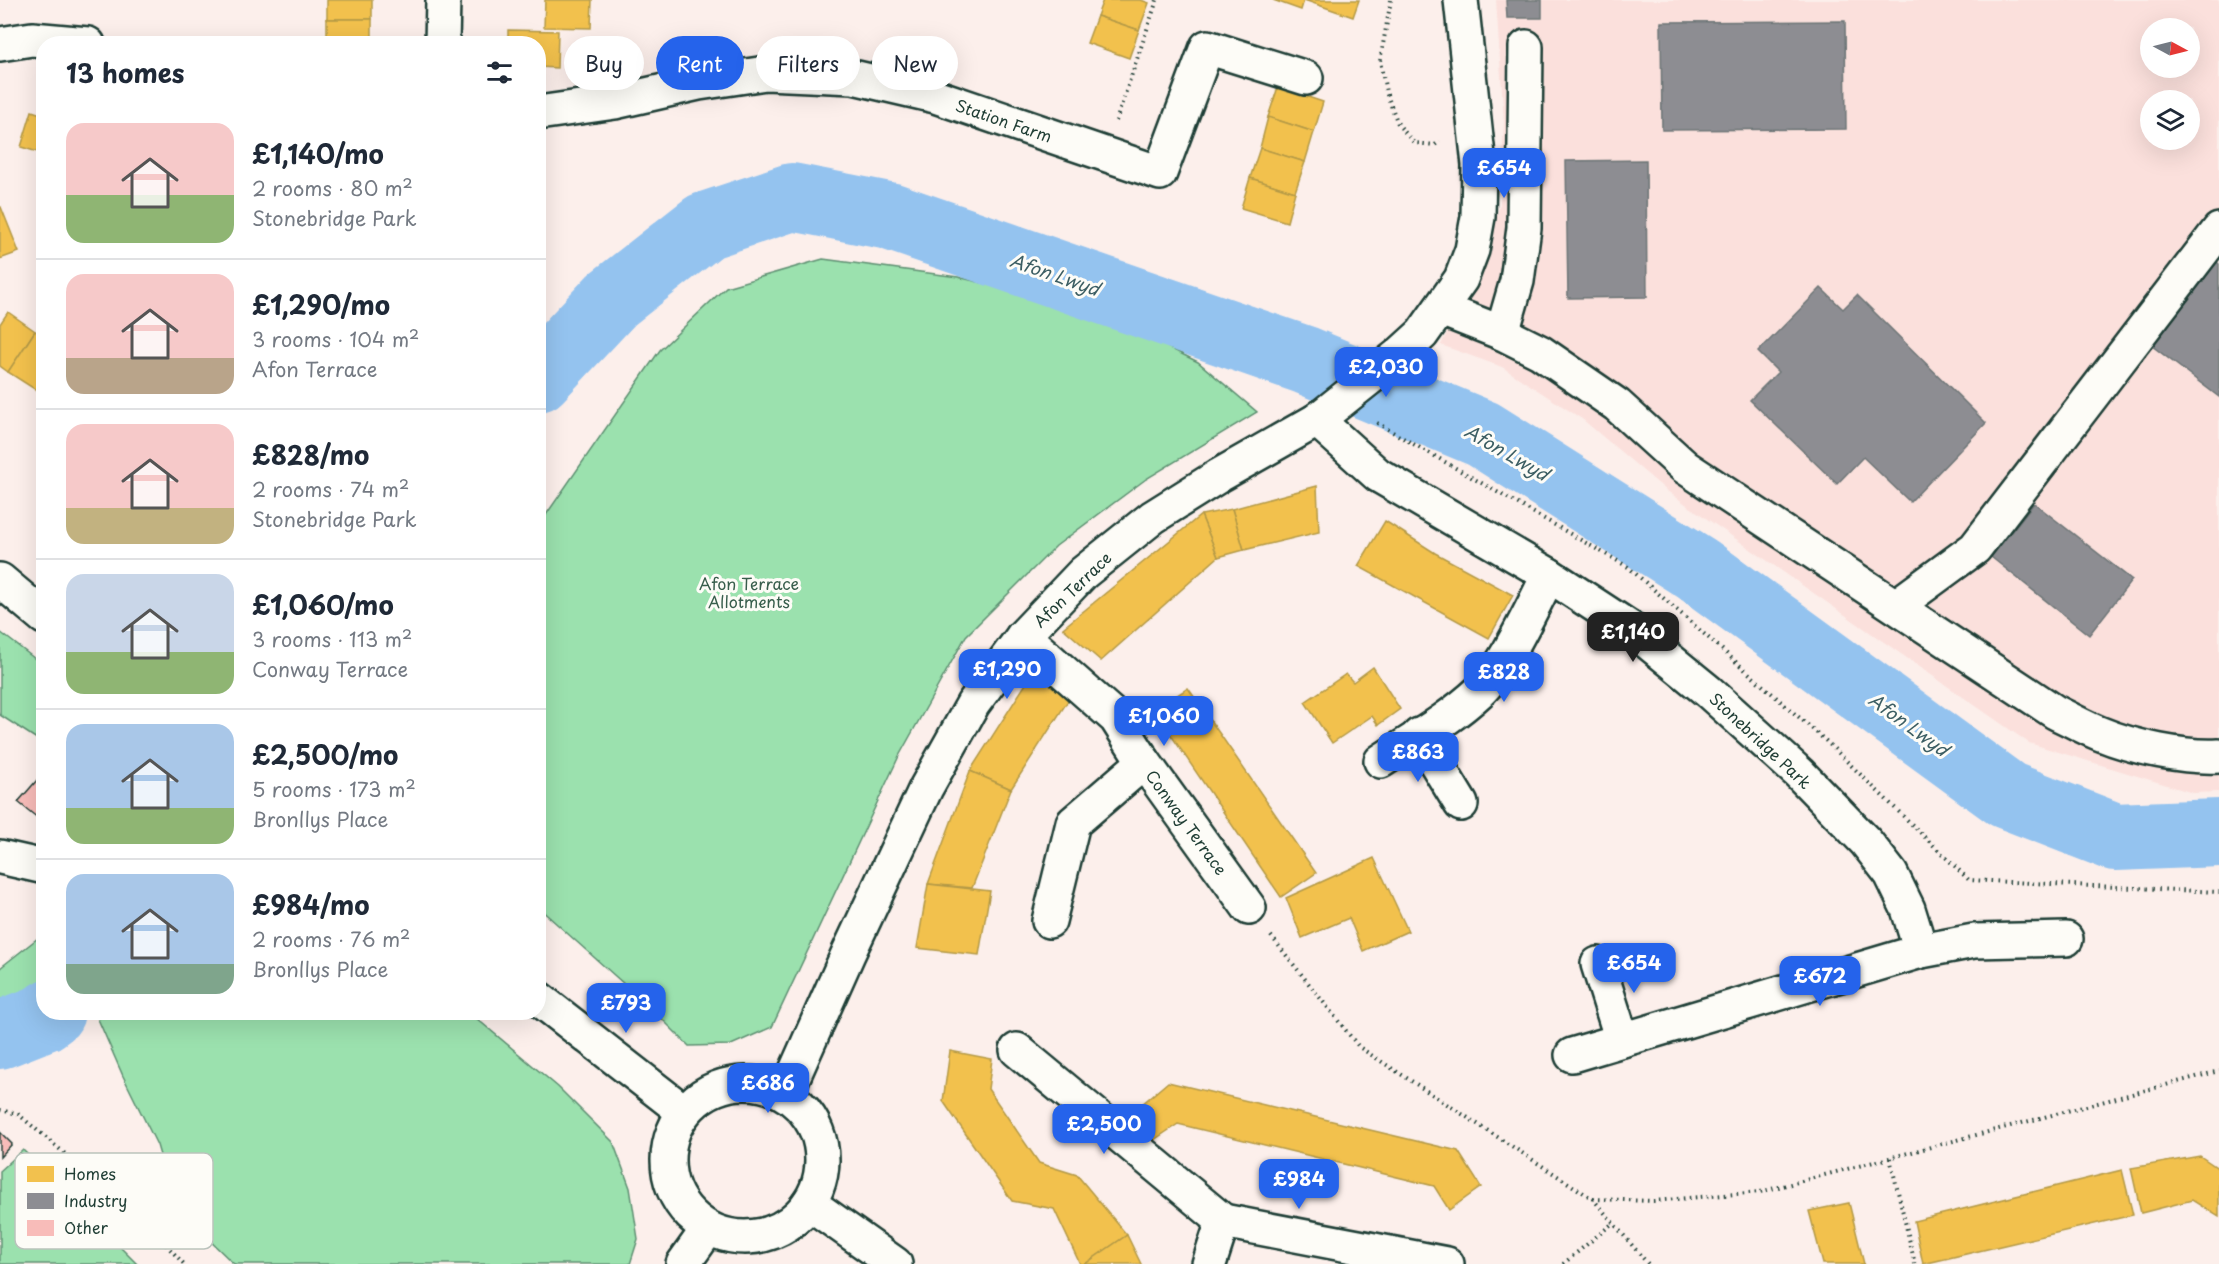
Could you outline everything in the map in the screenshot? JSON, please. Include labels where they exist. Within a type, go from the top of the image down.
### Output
[{"type":"street","points":[[442,36],[443,0]]},
{"type":"street","name":"Afon Terrace","points":[[786,1094],[848,954],[926,788],[973,704],[1023,636],[1083,573],[1153,517],[1329,411],[1400,354],[1422,334],[1461,279],[1472,250],[1478,217],[1479,165],[1461,0]]},
{"type":"street","points":[[0,44],[36,39]]},
{"type":"street","name":"Station Farm","points":[[546,112],[615,102],[699,83],[766,74],[853,77],[935,96],[1160,173],[1207,47],[1306,78]]},
{"type":"street","points":[[1502,333],[1517,281],[1524,228],[1526,47]]},
{"type":"street","points":[[1896,606],[1975,548],[2219,230]]},
{"type":"street","points":[[1441,309],[1502,333],[1540,352],[1617,405],[1685,467],[2055,711],[2101,734],[2144,747],[2206,757],[2219,756]]},
{"type":"street","name":"Stonebridge Park","points":[[1329,411],[1378,475],[1549,575],[1641,637],[1709,692],[1799,773],[1866,842],[1891,874],[1908,909],[1921,951]]},
{"type":"street","points":[[1381,761],[1448,717],[1480,691],[1502,661],[1549,575]]},
{"type":"street","points":[[0,580],[36,610]]},
{"type":"street","name":"Conway Terrace","points":[[1023,636],[1116,718],[1144,762],[1249,908]]},
{"type":"street","points":[[1419,735],[1461,804]]},
{"type":"street","points":[[1049,921],[1073,823],[1144,762]]},
{"type":"street","points":[[0,857],[36,865]]},
{"type":"street","points":[[1572,1055],[1921,951],[1974,941],[2066,939]]},
{"type":"street","points":[[1598,964],[1622,1040]]},
{"type":"street","points":[[546,1004],[683,1111]]},
{"type":"street","points":[[1017,1050],[1223,1221],[1447,1264]]},
{"type":"street","points":[[731,1082],[760,1083],[786,1094],[808,1115],[821,1143],[821,1174],[810,1203],[790,1224],[764,1236],[736,1238],[708,1229],[682,1207],[668,1176],[668,1142],[683,1111],[705,1092],[731,1082]]},
{"type":"street","points":[[810,1203],[895,1264]]},
{"type":"street","points":[[1209,1264],[1223,1221]]},
{"type":"street","points":[[683,1264],[708,1229]]},
{"type":"path","points":[[1105,154],[1157,0]]},
{"type":"path","points":[[1391,0],[1380,61],[1386,92],[1398,124],[1414,143],[1435,145],[1474,116]]},
{"type":"path","points":[[1329,411],[1628,567],[1826,741],[1969,880],[2219,892]]},
{"type":"path","points":[[1249,908],[1359,1047],[1593,1199],[1648,1264]]},
{"type":"path","points":[[1593,1199],[1653,1201],[1760,1192],[2219,1071]]},
{"type":"path","points":[[0,1110],[18,1114],[64,1153]]},
{"type":"path","points":[[1890,1158],[1915,1264]]},
{"type":"path","points":[[1563,1264],[1613,1223]]},
{"type":"path","points":[[170,1249],[184,1264]]},
{"type":"shaded area","points":[[1496,0],[2219,0],[2219,792],[2193,793],[2029,743],[1667,491],[1582,419],[1502,367],[1441,345],[1486,254],[1500,204],[1504,122]]},
{"type":"green space","name":"Afon Terrace Allotments","points":[[823,259],[958,277],[1092,310],[1198,362],[1257,412],[1146,479],[1056,546],[966,636],[899,756],[772,1027],[731,1045],[689,1046],[653,1010],[546,914],[546,515],[660,350],[726,287]]},
{"type":"green space","points":[[0,632],[36,660],[36,738],[0,715]]},
{"type":"green space","points":[[36,940],[36,989],[0,1010],[0,968]]},
{"type":"green space","points":[[98,1020],[478,1020],[558,1087],[613,1142],[630,1188],[638,1239],[630,1264],[234,1264],[213,1244],[213,1153],[159,1153]]},
{"type":"green space","points":[[15,1157],[15,1249],[122,1249],[137,1264],[0,1264],[0,1171]]},
{"type":"building: Homes","points":[[327,0],[372,0],[372,19],[327,19]]},
{"type":"building: Homes","points":[[545,0],[592,0],[591,28],[544,27]]},
{"type":"building: Homes","points":[[1103,0],[1141,0],[1149,3],[1139,30],[1097,16]]},
{"type":"building: Homes","points":[[1273,0],[1304,0],[1301,10]]},
{"type":"building: Homes","points":[[1304,0],[1359,0],[1353,17]]},
{"type":"building: Homes","points":[[1097,16],[1139,30],[1129,58],[1087,43]]},
{"type":"building: Homes","points":[[327,19],[372,19],[372,36],[327,36]]},
{"type":"building: Homes","points":[[508,30],[558,31],[557,68],[546,67],[546,36],[508,36]]},
{"type":"building: Homes","points":[[1278,87],[1323,102],[1314,132],[1268,117]]},
{"type":"building: Homes","points":[[32,111],[36,112],[36,152],[21,147]]},
{"type":"building: Homes","points":[[1268,117],[1314,132],[1305,162],[1260,148]]},
{"type":"building: Homes","points":[[1260,148],[1305,162],[1295,192],[1250,178]]},
{"type":"building: Homes","points":[[1250,178],[1295,192],[1287,222],[1241,208]]},
{"type":"building: Homes","points":[[0,208],[19,252],[0,259]]},
{"type":"building: Homes","points":[[8,312],[35,331],[8,372],[0,366],[0,324]]},
{"type":"building: Homes","points":[[35,331],[36,332],[36,390],[8,372]]},
{"type":"building: Homes","points":[[1317,486],[1319,532],[1244,550],[1232,509]]},
{"type":"building: Homes","points":[[1232,509],[1244,550],[1218,557],[1201,515]]},
{"type":"building: Homes","points":[[1201,515],[1218,557],[1101,661],[1063,628]]},
{"type":"building: Homes","points":[[1385,521],[1435,553],[1513,595],[1489,638],[1358,566]]},
{"type":"building: Homes","points":[[1373,667],[1400,709],[1378,725],[1372,716],[1332,743],[1305,702],[1346,674],[1353,682]]},
{"type":"building: Homes","points":[[1036,668],[1071,696],[1011,789],[970,771]]},
{"type":"building: Homes","points":[[1188,688],[1316,873],[1281,897],[1154,710]]},
{"type":"building: Homes","points":[[970,771],[1011,789],[972,888],[928,884]]},
{"type":"building: Homes","points":[[1374,858],[1408,931],[1363,951],[1349,918],[1302,938],[1286,898]]},
{"type":"building: Homes","points":[[928,884],[990,891],[979,955],[917,948]]},
{"type":"building: Homes","points":[[950,1051],[992,1059],[988,1089],[1039,1163],[1077,1175],[1127,1235],[1085,1264],[1080,1264],[1054,1209],[1012,1201],[943,1101]]},
{"type":"building: Homes","points":[[1168,1082],[1458,1151],[1481,1187],[1449,1210],[1434,1186],[1178,1124],[1154,1140],[1134,1111]]},
{"type":"building: Homes","points":[[2200,1156],[2219,1169],[2219,1217],[2192,1200],[2141,1213],[2131,1168]]},
{"type":"building: Homes","points":[[2122,1170],[2133,1215],[1923,1264],[1914,1221]]},
{"type":"building: Homes","points":[[1849,1203],[1864,1264],[1823,1264],[1809,1211]]},
{"type":"building: Homes","points":[[1127,1235],[1141,1264],[1085,1264]]},
{"type":"building: Industry","points":[[1506,0],[1542,0],[1542,18],[1507,18]]},
{"type":"building: Industry","points":[[1845,21],[1846,129],[1662,130],[1661,22]]},
{"type":"building: Industry","points":[[1646,160],[1647,297],[1568,298],[1566,161]]},
{"type":"building: Industry","points":[[2215,260],[2219,264],[2219,397],[2151,345]]},
{"type":"building: Industry","points":[[1821,288],[1843,309],[1857,295],[1986,423],[1910,502],[1863,457],[1837,484],[1750,400],[1778,372],[1758,352]]},
{"type":"building: Industry","points":[[2034,503],[2132,580],[2089,635],[1991,557]]},
{"type":"building: Other","points":[[36,781],[36,817],[18,802]]},
{"type":"building: Other","points":[[0,1132],[12,1144],[0,1157]]},
{"type":"waterway","name":"Afon Lwyd","points":[[546,369],[612,299],[705,226],[792,197],[889,216],[1305,360],[1483,434],[1697,569],[2007,795],[2115,837],[2219,833]]},
{"type":"waterway","name":"Afon Lwyd","points":[[0,1035],[38,1020]]}]
